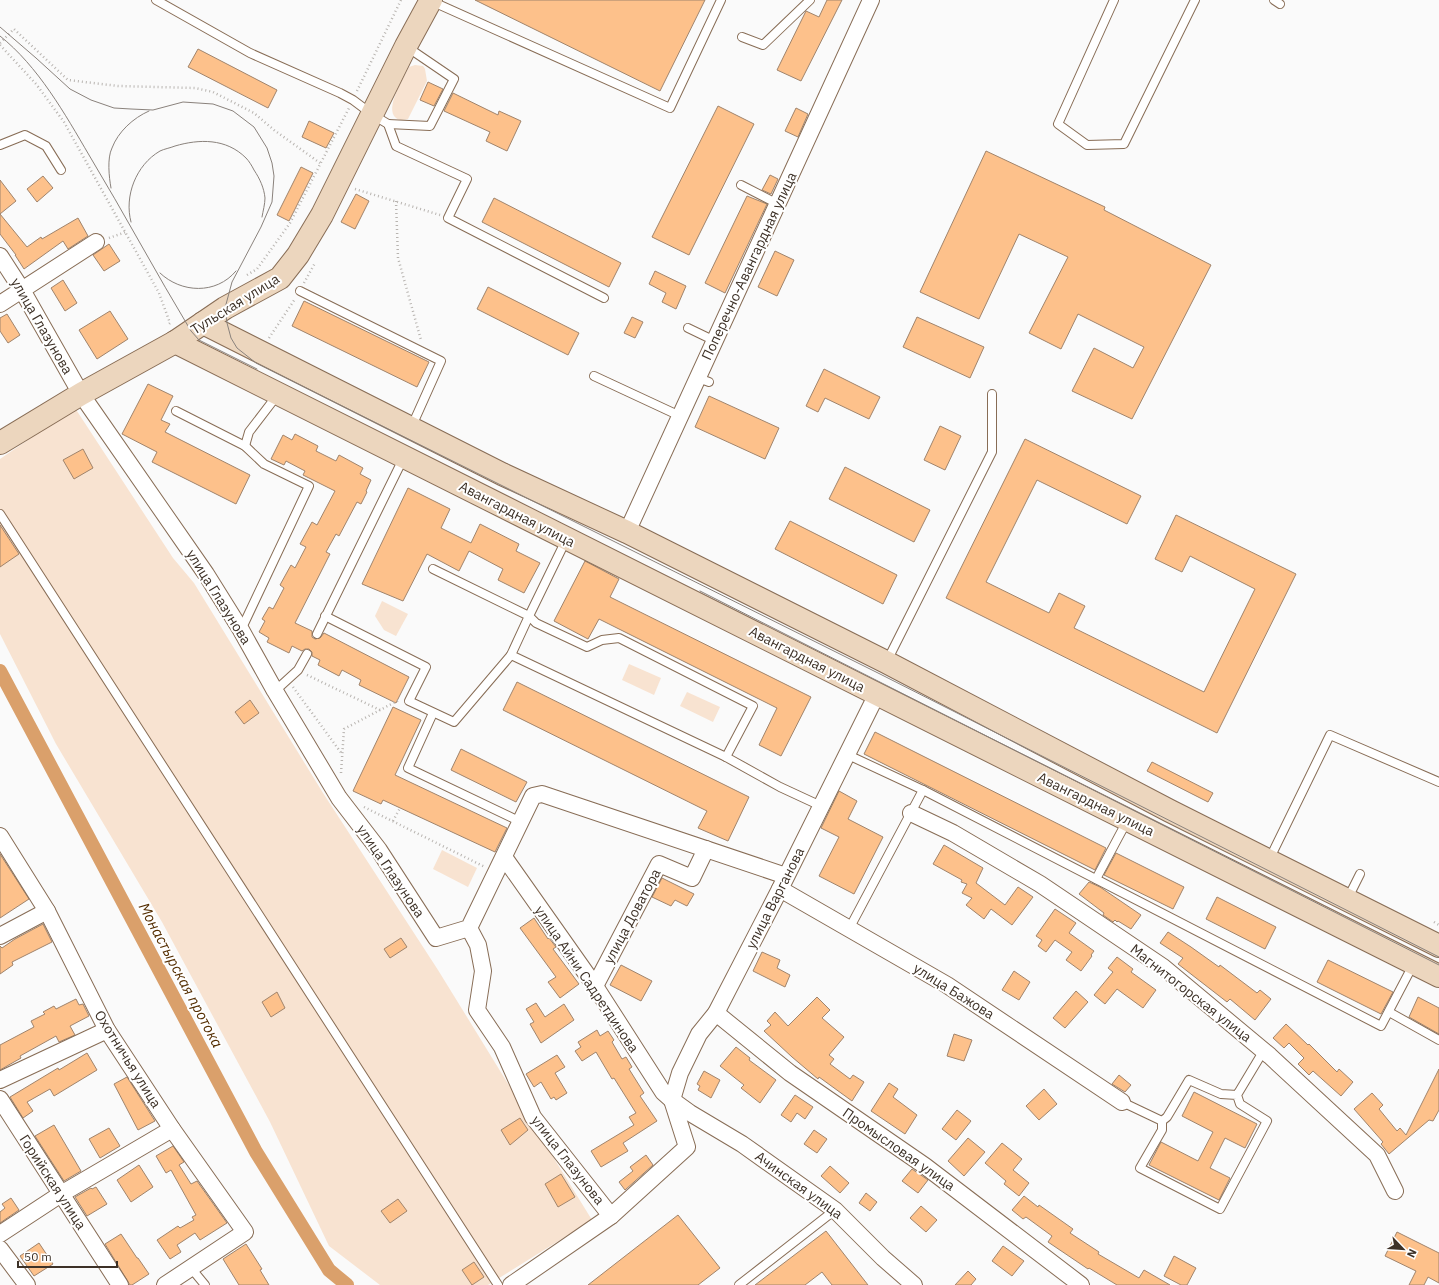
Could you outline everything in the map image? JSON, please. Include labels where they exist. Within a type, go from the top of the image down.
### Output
[{"type":"main road","name":"Тульская улица","points":[[0,443],[81,394],[170,330],[203,323],[225,308],[280,278],[288,270],[380,119],[406,46],[431,1]]},
{"type":"main road","name":"Авангардная улица","points":[[203,323],[502,474],[627,532],[886,662],[1170,811],[1241,861],[1414,963],[1439,976]]},
{"type":"main road","name":"Авангардная улица","points":[[170,330],[276,393],[1128,820],[1241,861],[1269,861],[1439,946]]},
{"type":"street","name":"Поперечно-Авангардная улица","points":[[627,532],[677,427],[703,380],[715,341],[871,0]]},
{"type":"street","points":[[0,304],[96,242]]},
{"type":"street","name":"улица Глазунова","points":[[0,256],[22,290],[81,394],[206,574],[241,630],[338,798],[379,850],[436,938],[469,928],[478,945],[483,971],[477,1010],[502,1047],[534,1117],[611,1216]]},
{"type":"street","name":"улица Варганова","points":[[672,1100],[680,1073],[692,1047],[699,1034],[716,1012],[783,883],[877,694]]},
{"type":"street","name":"улица Бажова","points":[[521,822],[533,796],[542,794],[552,796],[706,849],[783,883],[849,929],[947,985],[1122,1102]]},
{"type":"street","name":"Магнитогорская улица","points":[[911,812],[953,833],[1040,884],[1162,967],[1264,1050],[1377,1155],[1395,1191]]},
{"type":"street","points":[[469,928],[521,822]]},
{"type":"street","name":"Охотничья улица","points":[[0,836],[47,911],[107,1030],[172,1129],[246,1232],[192,1268]]},
{"type":"street","name":"улица Доватора","points":[[595,986],[659,864],[692,878],[706,849]]},
{"type":"street","name":"улица Айни Садретдинова","points":[[504,857],[595,986],[655,1080],[672,1100]]},
{"type":"street","points":[[0,936],[47,911]]},
{"type":"street","name":"Промысловая улица","points":[[716,1012],[790,1073],[926,1166],[1082,1285]]},
{"type":"street","points":[[0,1080],[107,1030]]},
{"type":"street","name":"Горийская улица","points":[[0,1099],[120,1285]]},
{"type":"street","points":[[510,1285],[611,1216],[687,1147],[672,1100]]},
{"type":"street","name":"Ачинская улица","points":[[672,1100],[690,1113],[742,1144],[835,1210],[883,1258],[914,1285]]},
{"type":"street","points":[[0,1234],[61,1194],[172,1129]]},
{"type":"street","points":[[0,1249],[27,1285]]},
{"type":"street","points":[[165,1285],[192,1268]]},
{"type":"lane","points":[[156,0],[250,53],[353,100],[380,119],[396,146],[467,180],[448,218],[604,298]]},
{"type":"lane","points":[[431,1],[670,108],[721,0]]},
{"type":"lane","points":[[742,37],[763,44],[810,0]]},
{"type":"lane","points":[[1114,0],[1058,124],[1087,145],[1124,144],[1195,0]]},
{"type":"lane","points":[[380,119],[430,126],[454,79],[406,46]]},
{"type":"lane","points":[[0,145],[25,134],[46,146],[61,170]]},
{"type":"lane","points":[[741,185],[778,204]]},
{"type":"lane","points":[[300,291],[441,362],[410,428]]},
{"type":"lane","points":[[688,328],[715,341]]},
{"type":"lane","points":[[594,376],[677,427]]},
{"type":"lane","points":[[245,446],[249,432],[272,402],[276,393]]},
{"type":"lane","points":[[886,662],[992,452],[992,394]]},
{"type":"lane","points":[[176,411],[245,446],[264,464],[309,486],[241,630]]},
{"type":"lane","points":[[317,634],[404,457]]},
{"type":"lane","points":[[0,514],[498,1285]]},
{"type":"lane","points":[[325,616],[426,667],[409,701],[454,722],[511,655],[567,538]]},
{"type":"lane","points":[[433,568],[587,647],[602,640],[619,638],[753,706],[726,757]]},
{"type":"lane","points":[[275,691],[298,670],[307,654]]},
{"type":"lane","points":[[511,655],[726,757],[780,787],[821,806]]},
{"type":"lane","points":[[433,713],[408,768],[521,822]]},
{"type":"lane","points":[[1269,861],[1330,735],[1439,782]]},
{"type":"lane","points":[[846,754],[923,790],[1381,1026],[1414,963]]},
{"type":"lane","points":[[849,929],[923,790]]},
{"type":"lane","points":[[1096,879],[1128,820]]},
{"type":"lane","points":[[1347,900],[1360,874]]},
{"type":"lane","points":[[1388,1012],[1439,1040]]},
{"type":"lane","points":[[1237,1096],[1264,1050]]},
{"type":"lane","points":[[1162,1121],[1167,1118],[1189,1080],[1221,1094],[1237,1096]]},
{"type":"lane","points":[[1162,1121],[1162,1130],[1140,1168],[1220,1209],[1267,1121],[1240,1104],[1237,1096]]},
{"type":"lane","points":[[1122,1102],[1162,1121]]},
{"type":"lane","points":[[739,1285],[835,1210]]},
{"type":"lane","points":[[192,1268],[205,1285]]},
{"type":"path","points":[[244,276],[257,269],[290,223],[353,100],[401,0]]},
{"type":"path","points":[[170,330],[159,293],[64,122],[36,84],[0,44],[14,29],[68,80],[118,86],[195,88],[213,92],[254,113],[274,130],[320,163]]},
{"type":"path","points":[[355,189],[448,218]]},
{"type":"path","points":[[396,201],[398,258],[414,321],[425,354]]},
{"type":"path","points":[[96,242],[126,232]]},
{"type":"path","points":[[170,330],[176,319]]},
{"type":"path","points":[[298,670],[380,710]]},
{"type":"path","points":[[288,680],[342,755]]},
{"type":"path","points":[[341,778],[344,729],[413,693]]},
{"type":"path","points":[[360,805],[496,873]]},
{"type":"path","points":[[393,821],[400,808]]},
{"type":"shaded area","points":[[415,65],[423,66],[427,81],[408,119],[399,120],[393,113],[392,107],[396,93],[409,67]]},
{"type":"shaded area","points":[[75,408],[173,558],[194,583],[323,793],[438,970],[592,1220],[488,1285],[380,1285],[329,1246],[270,1122],[162,922],[56,744],[0,634],[0,459]]},
{"type":"shaded area","points":[[382,601],[408,614],[396,636],[384,630],[375,616]]},
{"type":"shaded area","points":[[629,664],[661,678],[654,695],[622,680]]},
{"type":"shaded area","points":[[687,692],[720,707],[713,722],[680,706]]},
{"type":"shaded area","points":[[442,850],[477,868],[468,887],[433,869]]},
{"type":"building","points":[[475,0],[705,0],[660,91]]},
{"type":"building","points":[[827,0],[842,0],[801,81],[777,70],[806,11],[819,17]]},
{"type":"building","points":[[198,49],[277,90],[268,108],[188,67]]},
{"type":"building","points":[[428,82],[443,89],[434,106],[420,100]]},
{"type":"building","points":[[453,93],[498,115],[499,111],[521,121],[507,151],[486,141],[490,132],[444,111]]},
{"type":"building","points":[[718,106],[754,124],[689,255],[652,237]]},
{"type":"building","points":[[796,108],[808,114],[798,137],[785,131]]},
{"type":"building","points":[[309,121],[334,133],[326,148],[302,137]]},
{"type":"building","points":[[986,151],[1105,207],[1104,210],[1211,265],[1132,419],[1072,391],[1094,348],[1133,368],[1144,347],[1078,314],[1061,349],[1029,333],[1068,257],[1019,234],[979,319],[920,292]]},
{"type":"building","points":[[301,167],[313,173],[289,221],[277,215]]},
{"type":"building","points":[[770,175],[778,179],[771,194],[762,190]]},
{"type":"building","points":[[43,176],[53,188],[37,202],[27,189]]},
{"type":"building","points":[[0,180],[16,201],[0,214]]},
{"type":"building","points":[[356,194],[369,201],[355,229],[341,222]]},
{"type":"building","points":[[747,196],[767,204],[725,293],[705,283]]},
{"type":"building","points":[[494,198],[621,263],[609,287],[482,222]]},
{"type":"building","points":[[0,214],[27,247],[41,237],[42,239],[78,218],[88,236],[68,249],[63,241],[24,269],[16,255],[0,234]]},
{"type":"building","points":[[109,244],[120,261],[104,271],[93,255]]},
{"type":"building","points":[[775,251],[794,260],[777,296],[758,287]]},
{"type":"building","points":[[655,271],[686,286],[676,309],[662,302],[666,293],[649,284]]},
{"type":"building","points":[[63,280],[77,303],[65,311],[51,288]]},
{"type":"building","points":[[488,287],[579,333],[568,355],[477,309]]},
{"type":"building","points":[[304,301],[429,362],[417,387],[292,326]]},
{"type":"building","points":[[110,311],[128,339],[97,359],[79,330]]},
{"type":"building","points":[[7,314],[20,335],[8,343],[0,331],[0,318]]},
{"type":"building","points":[[632,317],[643,322],[635,338],[624,333]]},
{"type":"building","points":[[917,317],[984,347],[970,378],[903,347]]},
{"type":"building","points":[[824,369],[880,397],[869,419],[825,398],[818,412],[806,406]]},
{"type":"building","points":[[148,384],[173,396],[161,420],[170,424],[165,432],[250,475],[236,504],[152,462],[157,452],[122,434]]},
{"type":"building","points":[[709,396],[779,428],[765,459],[695,427]]},
{"type":"building","points":[[940,426],[961,436],[945,470],[924,460]]},
{"type":"building","points":[[295,434],[318,446],[316,451],[336,461],[339,455],[363,468],[360,474],[371,480],[361,504],[357,502],[339,536],[336,534],[326,552],[330,554],[295,623],[312,631],[312,637],[315,639],[320,638],[324,633],[409,677],[396,703],[359,685],[361,680],[342,670],[339,676],[318,665],[320,660],[312,656],[312,652],[309,649],[302,651],[292,646],[289,653],[267,642],[269,638],[259,632],[265,621],[262,619],[269,607],[273,609],[284,588],[280,585],[291,565],[295,568],[306,547],[300,544],[312,522],[317,525],[335,491],[303,475],[305,471],[286,461],[284,465],[271,459],[283,435],[292,440]]},
{"type":"building","points":[[1025,439],[1141,496],[1127,524],[1037,480],[986,582],[1049,613],[1059,593],[1085,606],[1074,628],[1204,692],[1255,589],[1190,556],[1182,572],[1155,559],[1176,515],[1296,574],[1217,733],[946,598]]},
{"type":"building","points":[[83,449],[93,468],[74,479],[63,460]]},
{"type":"building","points":[[845,467],[930,510],[914,542],[829,499]]},
{"type":"building","points":[[408,488],[450,509],[441,528],[471,543],[480,524],[519,544],[516,551],[540,563],[524,593],[498,580],[503,569],[469,551],[459,571],[427,554],[403,601],[362,584]]},
{"type":"building","points":[[790,521],[897,575],[883,604],[775,549]]},
{"type":"building","points":[[0,525],[19,554],[0,567]]},
{"type":"building","points":[[585,561],[619,579],[610,597],[811,697],[781,756],[759,745],[777,708],[599,619],[588,639],[554,621]]},
{"type":"building","points":[[517,682],[749,797],[728,841],[698,828],[707,811],[503,710]]},
{"type":"building","points":[[250,700],[259,713],[244,724],[235,712]]},
{"type":"building","points":[[393,707],[421,720],[395,775],[507,828],[495,852],[383,800],[381,804],[353,791]]},
{"type":"building","points":[[875,732],[1106,848],[1095,870],[864,754]]},
{"type":"building","points":[[461,749],[527,782],[516,802],[451,770]]},
{"type":"building","points":[[1152,762],[1213,793],[1208,802],[1147,771]]},
{"type":"building","points":[[839,791],[857,801],[848,819],[883,837],[854,894],[819,876],[839,837],[821,828]]},
{"type":"building","points":[[944,845],[983,868],[976,883],[1005,905],[1018,887],[1033,897],[1012,925],[991,909],[984,919],[966,905],[972,898],[962,893],[967,884],[961,882],[962,880],[933,864]]},
{"type":"building","points":[[1116,853],[1184,887],[1173,909],[1104,875]]},
{"type":"building","points":[[0,854],[29,899],[0,918]]},
{"type":"building","points":[[662,878],[694,894],[687,906],[675,900],[671,906],[652,897]]},
{"type":"building","points":[[1089,882],[1100,887],[1141,915],[1131,929],[1118,921],[1117,922],[1115,920],[1113,922],[1103,915],[1104,913],[1079,894]]},
{"type":"building","points":[[1217,897],[1276,927],[1265,949],[1206,919]]},
{"type":"building","points":[[1055,909],[1076,923],[1069,933],[1094,951],[1081,971],[1066,960],[1072,952],[1055,940],[1046,952],[1038,946],[1042,940],[1036,936]]},
{"type":"building","points":[[534,918],[548,939],[549,938],[556,947],[553,949],[579,984],[560,998],[548,982],[556,977],[520,928]]},
{"type":"building","points":[[43,924],[52,942],[12,962],[13,965],[0,974],[0,946],[2,948]]},
{"type":"building","points":[[1168,932],[1219,967],[1220,965],[1257,993],[1260,990],[1271,999],[1255,1020],[1230,999],[1227,1002],[1178,964],[1183,958],[1160,943]]},
{"type":"building","points":[[401,938],[407,947],[390,958],[384,949]]},
{"type":"building","points":[[762,952],[780,960],[777,968],[790,975],[785,987],[753,971]]},
{"type":"building","points":[[1117,957],[1133,969],[1131,972],[1156,990],[1143,1008],[1117,989],[1105,1004],[1094,995],[1113,972],[1108,968]]},
{"type":"building","points":[[1328,960],[1393,992],[1381,1014],[1317,982]]},
{"type":"building","points":[[621,965],[652,981],[641,1001],[610,985]]},
{"type":"building","points":[[1014,971],[1030,982],[1019,1000],[1002,990]]},
{"type":"building","points":[[1076,991],[1088,1002],[1065,1028],[1053,1018]]},
{"type":"building","points":[[277,992],[285,1008],[271,1017],[262,1002]]},
{"type":"building","points":[[817,997],[830,1010],[822,1018],[844,1037],[829,1055],[834,1059],[830,1064],[850,1079],[853,1075],[864,1082],[852,1101],[819,1077],[818,1079],[764,1031],[771,1025],[767,1021],[775,1012],[788,1026]]},
{"type":"building","points":[[1418,997],[1439,1008],[1439,1034],[1409,1017]]},
{"type":"building","points":[[76,999],[79,1005],[83,1004],[89,1016],[70,1026],[75,1035],[59,1042],[56,1036],[20,1056],[21,1058],[0,1070],[0,1045],[34,1027],[31,1021],[45,1014],[43,1012],[54,1006],[56,1009]]},
{"type":"building","points":[[536,1003],[545,1017],[564,1004],[574,1020],[541,1043],[530,1024],[534,1022],[526,1009]]},
{"type":"building","points":[[1286,1024],[1337,1072],[1339,1069],[1353,1082],[1341,1096],[1313,1071],[1309,1075],[1298,1064],[1304,1058],[1289,1043],[1284,1048],[1273,1038]]},
{"type":"building","points":[[597,1030],[600,1036],[608,1031],[614,1040],[612,1042],[622,1059],[626,1057],[632,1067],[629,1069],[644,1093],[640,1096],[657,1121],[623,1143],[628,1151],[601,1167],[591,1151],[634,1125],[629,1117],[636,1113],[614,1078],[612,1079],[596,1052],[582,1061],[575,1051],[581,1047],[578,1042]]},
{"type":"building","points":[[954,1034],[972,1040],[964,1061],[947,1056]]},
{"type":"building","points":[[736,1047],[750,1058],[749,1060],[776,1080],[760,1103],[741,1088],[744,1085],[720,1066]]},
{"type":"building","points":[[87,1053],[97,1070],[54,1096],[50,1089],[27,1102],[33,1111],[23,1118],[10,1097],[58,1068],[59,1070]]},
{"type":"building","points":[[557,1055],[565,1067],[555,1073],[567,1093],[556,1100],[554,1097],[551,1099],[541,1082],[534,1087],[526,1074]]},
{"type":"building","points":[[1439,1069],[1439,1110],[1433,1121],[1429,1120],[1389,1154],[1381,1144],[1383,1142],[1354,1109],[1372,1093],[1383,1105],[1379,1109],[1397,1131],[1400,1128],[1406,1135]]},
{"type":"building","points":[[704,1071],[720,1080],[711,1098],[698,1090],[700,1086],[697,1084]]},
{"type":"building","points":[[1119,1075],[1131,1085],[1125,1092],[1112,1084]]},
{"type":"building","points":[[127,1077],[155,1121],[138,1130],[114,1084]]},
{"type":"building","points":[[889,1083],[898,1089],[893,1097],[917,1115],[905,1134],[871,1111]]},
{"type":"building","points":[[1044,1089],[1057,1104],[1039,1120],[1026,1106]]},
{"type":"building","points":[[1194,1092],[1257,1124],[1245,1148],[1225,1138],[1210,1168],[1230,1178],[1219,1200],[1149,1165],[1161,1142],[1198,1161],[1213,1132],[1182,1116]]},
{"type":"building","points":[[795,1095],[813,1107],[805,1119],[797,1113],[791,1122],[781,1115]]},
{"type":"building","points":[[957,1110],[971,1121],[956,1140],[942,1129]]},
{"type":"building","points":[[520,1118],[528,1130],[510,1145],[501,1130]]},
{"type":"building","points":[[54,1125],[81,1171],[64,1181],[35,1136]]},
{"type":"building","points":[[109,1128],[120,1146],[100,1158],[89,1139]]},
{"type":"building","points":[[814,1130],[827,1139],[817,1153],[804,1144]]},
{"type":"building","points":[[968,1138],[985,1152],[964,1176],[948,1161]]},
{"type":"building","points":[[1002,1143],[1022,1159],[1013,1170],[1029,1183],[1019,1196],[1004,1184],[1006,1181],[985,1163]]},
{"type":"building","points":[[173,1146],[184,1162],[179,1165],[191,1184],[197,1181],[227,1223],[200,1240],[195,1233],[177,1245],[181,1252],[170,1259],[157,1240],[178,1226],[180,1228],[194,1220],[192,1217],[196,1215],[171,1170],[166,1173],[156,1156]]},
{"type":"building","points":[[646,1155],[653,1165],[625,1190],[619,1182],[633,1171],[630,1167]]},
{"type":"building","points":[[139,1165],[153,1187],[131,1202],[117,1180]]},
{"type":"building","points":[[830,1166],[849,1183],[840,1193],[821,1176]]},
{"type":"building","points":[[912,1169],[928,1180],[918,1193],[902,1181]]},
{"type":"building","points":[[561,1174],[575,1197],[558,1207],[545,1184]]},
{"type":"building","points":[[96,1187],[107,1204],[87,1216],[75,1197],[91,1188]]},
{"type":"building","points":[[866,1193],[877,1202],[870,1211],[859,1203]]},
{"type":"building","points":[[1024,1196],[1038,1207],[1039,1205],[1073,1229],[1070,1233],[1099,1252],[1098,1254],[1139,1278],[1144,1270],[1170,1285],[1117,1285],[1089,1268],[1088,1269],[1048,1242],[1052,1236],[1026,1217],[1023,1219],[1012,1210]]},
{"type":"building","points":[[11,1198],[19,1210],[0,1223],[0,1212],[5,1208],[2,1204]]},
{"type":"building","points":[[398,1199],[407,1211],[390,1223],[381,1211]]},
{"type":"building","points":[[921,1206],[937,1220],[926,1232],[910,1218]]},
{"type":"building","points":[[678,1215],[720,1268],[698,1285],[588,1285]]},
{"type":"building","points":[[826,1231],[868,1285],[832,1285],[822,1272],[805,1285],[755,1285]]},
{"type":"building","points":[[1397,1232],[1439,1253],[1439,1283],[1428,1277],[1424,1285],[1409,1285],[1416,1271],[1385,1256]]},
{"type":"building","points":[[121,1234],[149,1274],[132,1285],[130,1285],[105,1244]]},
{"type":"building","points":[[39,1243],[53,1264],[34,1276],[20,1256]]},
{"type":"building","points":[[246,1244],[262,1269],[260,1270],[269,1285],[239,1285],[223,1259]]},
{"type":"building","points":[[1003,1246],[1024,1261],[1012,1276],[992,1261]]},
{"type":"building","points":[[1174,1256],[1196,1268],[1187,1285],[1181,1285],[1164,1276]]},
{"type":"building","points":[[474,1262],[484,1277],[472,1285],[462,1270]]},
{"type":"building","points":[[968,1271],[976,1279],[971,1285],[955,1285]]},
{"type":"waterway","name":"Монастырская протока","points":[[0,671],[256,1152],[329,1270],[347,1285]]},
{"type":"tram line","points":[[0,27],[70,89],[91,100],[114,108],[153,110],[183,102],[213,104],[233,111],[254,127],[267,148],[272,163],[274,176],[272,202],[261,227],[232,282],[225,308],[231,338],[237,348],[256,363],[880,674],[1439,957]]},
{"type":"tram line","points":[[0,36],[27,61],[50,91],[102,177],[191,331],[199,340],[257,369]]},
{"type":"tram line","points":[[111,188],[109,173],[110,152],[122,131],[137,117],[149,111]]},
{"type":"tram line","points":[[131,222],[129,212],[131,192],[138,173],[144,164],[162,150],[203,141],[230,147],[238,151],[246,158],[258,177],[264,191],[265,200],[262,217]]},
{"type":"tram line","points":[[160,273],[168,280],[178,284],[198,288],[219,284],[228,279],[236,271]]},
{"type":"tram line","points":[[700,591],[1439,965]]}]
